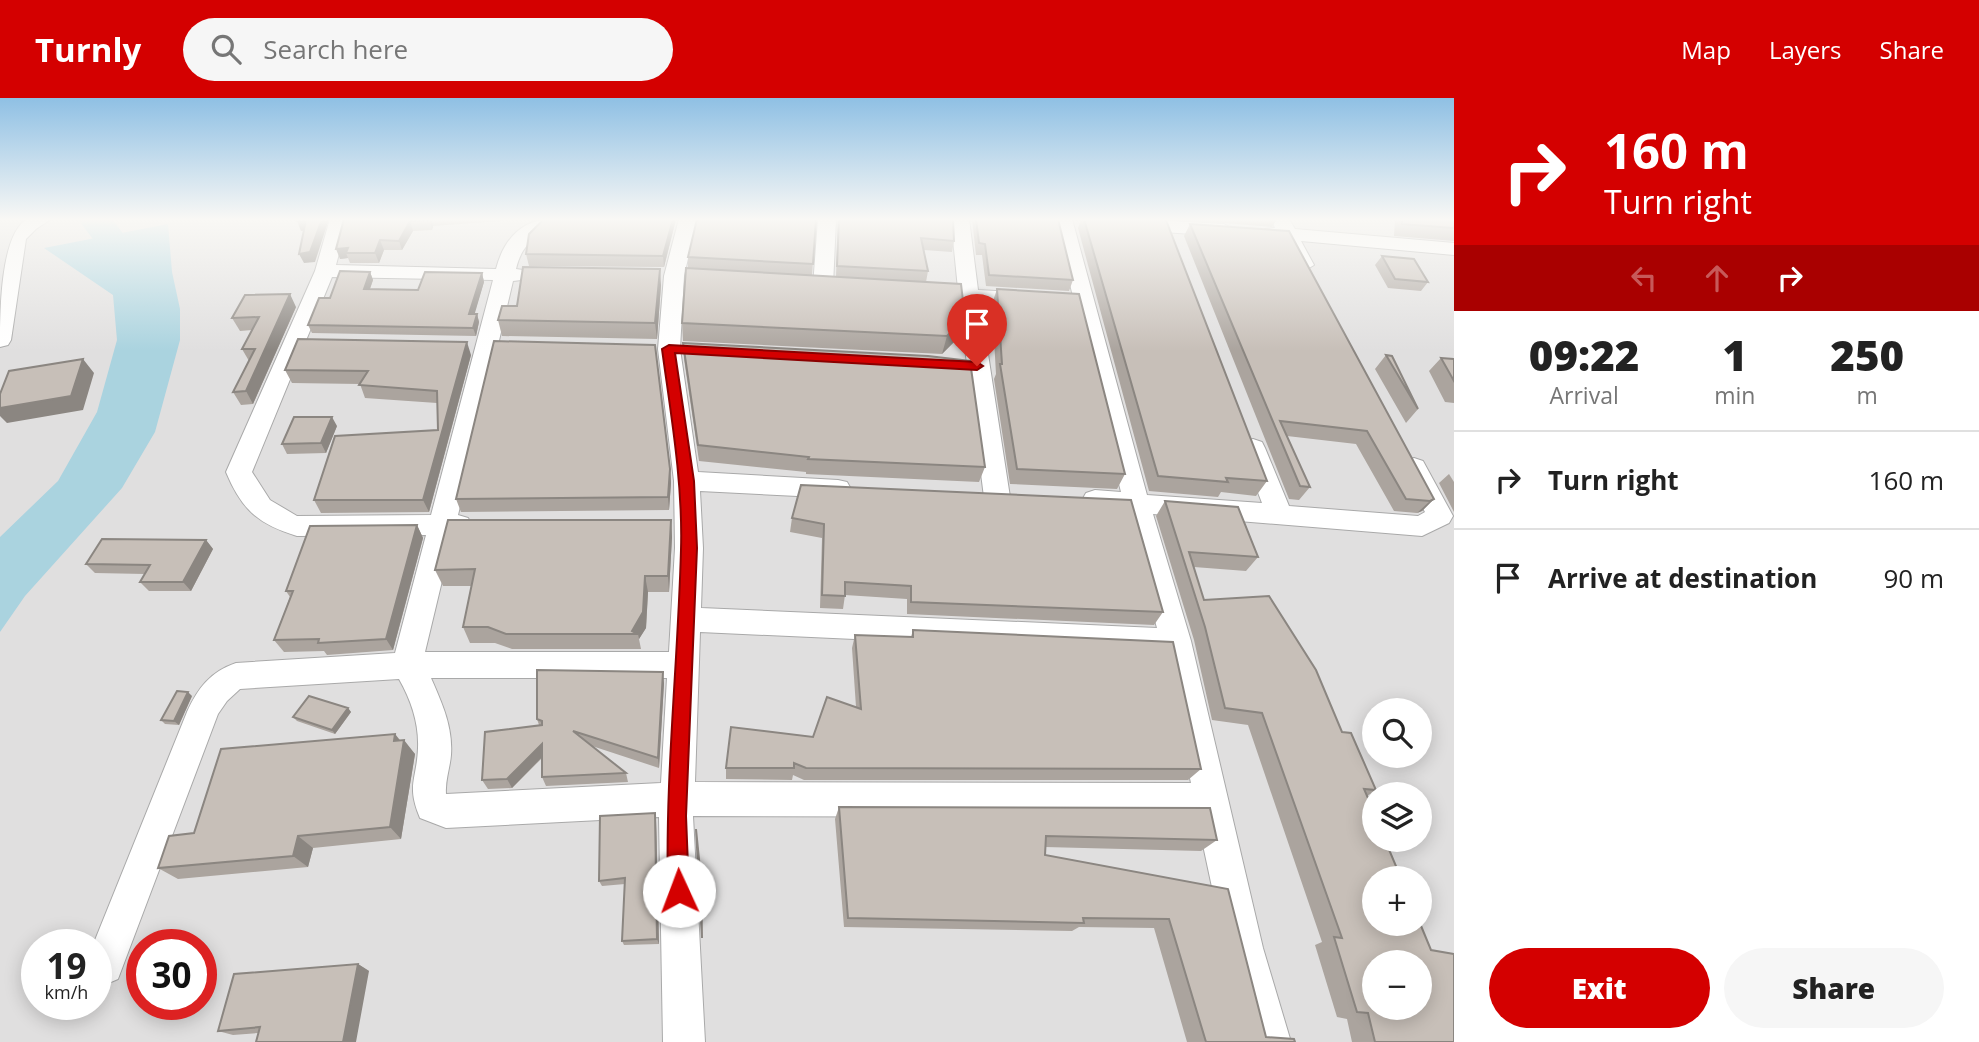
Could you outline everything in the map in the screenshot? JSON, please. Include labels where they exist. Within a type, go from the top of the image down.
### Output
[{"type":"street","points":[[0,340],[13,263]]},
{"type":"street","points":[[327,263],[239,472],[250,496],[265,512],[280,522],[298,526],[483,525]]},
{"type":"street","points":[[508,263],[407,665],[427,705],[433,733],[434,756],[426,792],[432,806],[446,811],[677,799],[1211,800]]},
{"type":"street","points":[[677,263],[669,349],[687,481],[674,523],[685,619],[677,799],[684,1042]]},
{"type":"street","points":[[823,286],[824,263]]},
{"type":"street","points":[[965,263],[977,366],[997,497]]},
{"type":"street","points":[[1077,263],[1136,502],[1176,641],[1244,948],[1270,1042]]},
{"type":"street","points":[[1303,263],[1313,282]]},
{"type":"street","points":[[325,271],[536,275]]},
{"type":"street","points":[[903,292],[1085,301]]},
{"type":"street","points":[[295,342],[322,343]]},
{"type":"street","points":[[950,365],[977,366]]},
{"type":"street","points":[[1244,422],[1279,513]]},
{"type":"street","points":[[1066,499],[1136,502],[1422,526],[1440,516],[1404,449]]},
{"type":"street","points":[[687,481],[862,490]]},
{"type":"street","points":[[970,496],[1025,498]]},
{"type":"street","points":[[685,619],[1176,641]]},
{"type":"street","points":[[112,945],[203,712],[212,693],[222,683],[236,676],[407,665],[683,665]]},
{"type":"shaded area","points":[[0,263],[1454,263],[1454,1042],[0,1042]]},
{"type":"water","points":[[66,263],[171,263],[180,309],[180,340],[155,432],[122,488],[25,596],[0,632],[0,537],[58,481],[97,412],[117,340],[113,295]]},
{"type":"building","points":[[837,263],[926,263],[928,271],[837,266]]},
{"type":"building","points":[[987,263],[1069,263],[1073,280],[989,275]]},
{"type":"building","points":[[1097,263],[1183,263],[1267,481],[1226,478],[1228,482],[1158,476]]},
{"type":"building","points":[[1206,263],[1306,263],[1434,499],[1406,499],[1367,431],[1280,421],[1310,487],[1300,486]]},
{"type":"building","points":[[1386,263],[1416,263],[1428,282],[1395,279]]},
{"type":"building","points":[[523,267],[660,269],[655,323],[498,320],[502,306],[517,306]]},
{"type":"building","points":[[686,268],[961,284],[965,318],[947,336],[682,323]]},
{"type":"building","points":[[340,271],[370,272],[364,289],[418,290],[425,272],[482,273],[469,314],[477,314],[473,328],[308,325],[319,298],[330,298]]},
{"type":"building","points":[[997,289],[1079,294],[1125,474],[1017,469],[1000,364]]},
{"type":"building","points":[[290,294],[246,391],[233,392],[255,349],[242,349],[259,317],[232,318],[245,295]]},
{"type":"building","points":[[298,339],[467,342],[423,500],[314,500],[335,436],[438,430],[437,391],[359,385],[368,371],[285,370]]},
{"type":"building","points":[[494,341],[655,345],[670,469],[668,497],[456,499]]},
{"type":"building","points":[[683,343],[928,356],[970,361],[985,467],[808,459],[809,457],[698,445]]},
{"type":"building","points":[[1386,355],[1392,356],[1418,409]]},
{"type":"building","points":[[1441,358],[1454,359],[1454,381]]},
{"type":"building","points":[[83,359],[71,396],[0,408],[0,394],[9,371]]},
{"type":"building","points":[[294,417],[332,417],[321,443],[282,444]]},
{"type":"building","points":[[801,485],[1131,500],[1163,612],[911,602],[911,586],[845,582],[845,596],[822,595],[824,524],[792,518]]},
{"type":"building","points":[[1165,501],[1238,507],[1258,557],[1189,552],[1204,600],[1269,596],[1316,670],[1342,732],[1351,733],[1362,758],[1362,768],[1366,768],[1372,782],[1362,782],[1362,852],[1390,852],[1396,866],[1362,866],[1362,936],[1425,936],[1431,950],[1362,950],[1362,1012],[1357,1012],[1334,937],[1342,938],[1262,713],[1225,708],[1205,627]]},
{"type":"building","points":[[448,520],[671,520],[668,576],[645,576],[643,612],[632,631],[638,634],[506,634],[488,627],[463,627],[475,569],[435,570]]},
{"type":"building","points":[[417,525],[386,639],[318,643],[319,639],[274,640],[293,591],[286,591],[310,526]]},
{"type":"building","points":[[102,539],[206,540],[183,582],[140,582],[150,565],[86,564]]},
{"type":"building","points":[[913,630],[1173,642],[1201,769],[806,768],[794,763],[794,768],[726,768],[731,727],[813,737],[827,697],[861,709],[855,635],[913,637]]},
{"type":"building","points":[[537,670],[663,672],[658,758],[573,731],[626,773],[542,777],[542,744],[507,779],[482,780],[485,732],[542,725],[542,721],[537,719]]},
{"type":"building","points":[[177,691],[188,692],[174,721],[161,720]]},
{"type":"building","points":[[309,696],[348,708],[332,730],[293,717]]},
{"type":"building","points":[[395,734],[394,741],[404,740],[390,827],[298,836],[293,856],[158,868],[169,836],[194,833],[221,749]]},
{"type":"building","points":[[839,807],[1210,808],[1217,840],[1046,836],[1045,855],[1228,889],[1266,1037],[1294,1039],[1295,1042],[1206,1042],[1169,919],[1083,918],[1084,923],[848,918]]},
{"type":"building","points":[[655,813],[657,939],[622,941],[625,878],[599,881],[600,816]]},
{"type":"building","points":[[696,829],[701,879],[702,938]]},
{"type":"building","points":[[1432,950],[1454,954],[1454,1042],[1375,1042],[1370,1020],[1432,1020]]},
{"type":"building","points":[[358,964],[343,1042],[256,1042],[260,1027],[218,1031],[234,974]]},
{"type":"waterway","points":[[129,263],[142,296]]},
{"type":"route","points":[[679,891],[676,816],[689,548],[687,481],[669,349],[977,366]]}]
